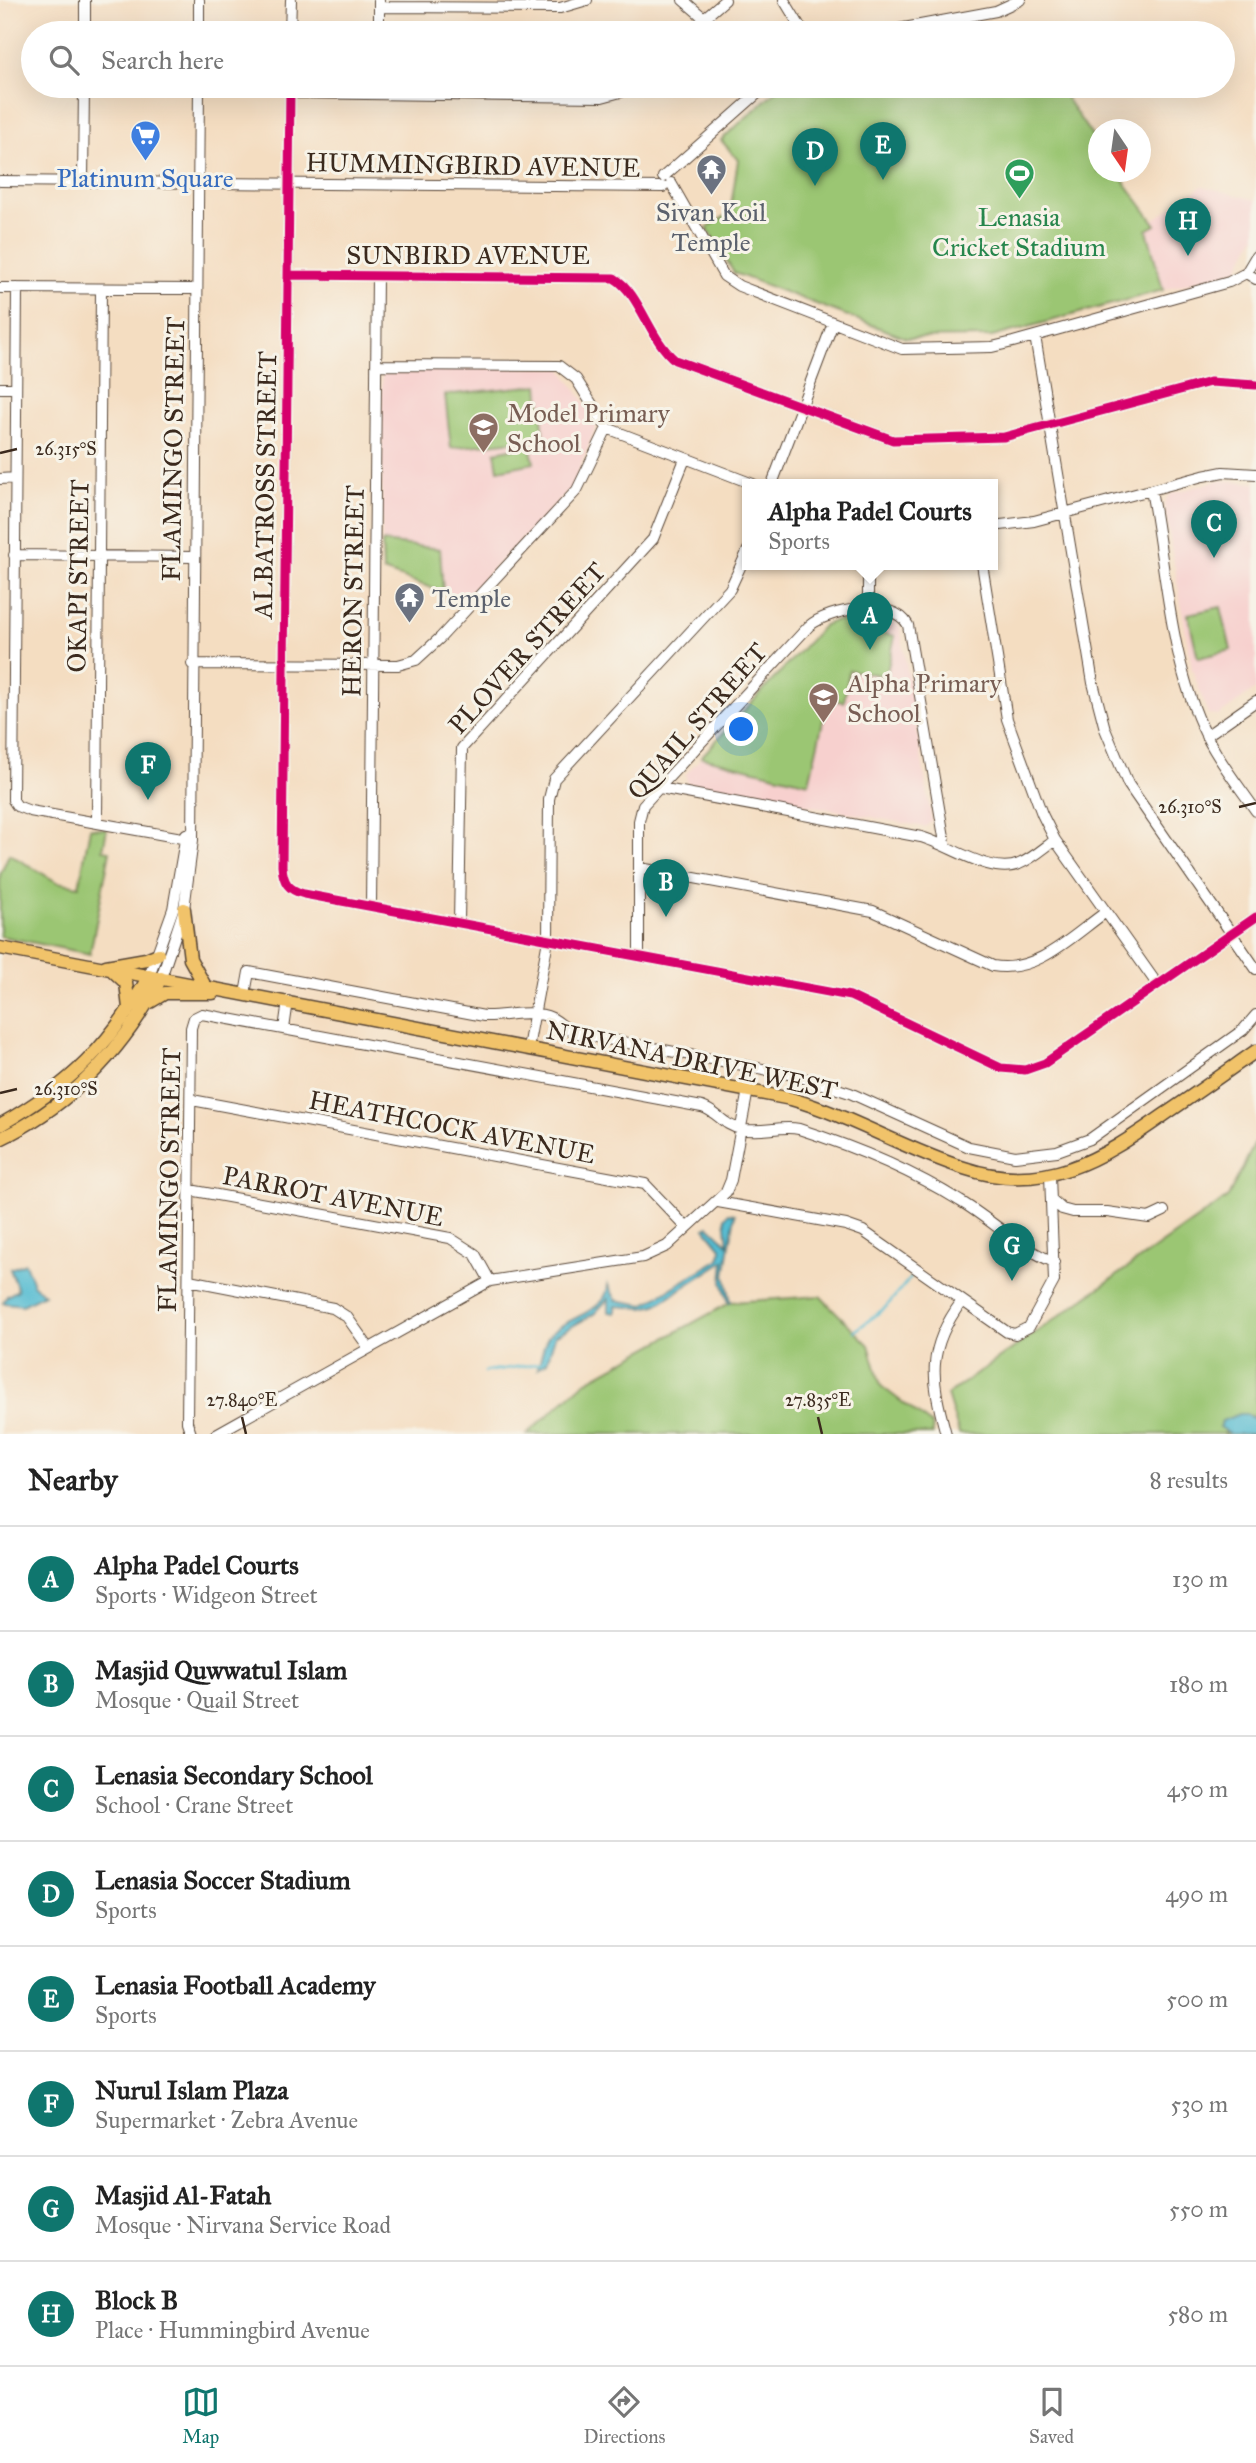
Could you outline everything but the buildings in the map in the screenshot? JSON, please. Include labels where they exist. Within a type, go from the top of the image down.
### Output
[{"type":"main road","points":[[184,909],[190,958],[205,986]]},
{"type":"main road","name":"NIRVANA DRIVE WEST","points":[[0,948],[748,1090],[824,1108],[977,1172],[1017,1178],[1050,1175],[1087,1164],[1114,1150],[1256,1051]]},
{"type":"main road","points":[[106,968],[158,954]]},
{"type":"main road","points":[[106,968],[126,983],[130,1000],[127,1015]]},
{"type":"main road","points":[[0,1139],[30,1124],[74,1092],[114,1053],[147,1005],[155,977]]},
{"type":"main road","points":[[0,1125],[53,1091],[84,1067],[155,977]]},
{"type":"main road","points":[[147,1005],[165,993],[240,993]]},
{"type":"street","points":[[85,0],[85,21]]},
{"type":"street","points":[[199,0],[199,21]]},
{"type":"street","points":[[290,21],[291,0]]},
{"type":"street","points":[[379,4],[560,8],[587,0]]},
{"type":"street","points":[[683,0],[704,18]]},
{"type":"street","points":[[701,21],[725,0]]},
{"type":"street","points":[[784,0],[797,21]]},
{"type":"street","points":[[942,21],[996,11],[1020,0]]},
{"type":"street","points":[[83,182],[84,98]]},
{"type":"street","name":"FLAMINGO STREET","points":[[155,977],[184,909],[191,814],[198,98]]},
{"type":"street","name":"ALBATROSS STREET","points":[[290,98],[282,866],[286,884],[304,894],[371,907]]},
{"type":"street","points":[[665,182],[684,159],[753,98]]},
{"type":"street","name":"HUMMINGBIRD AVENUE","points":[[0,181],[635,187],[665,182],[679,199],[728,281],[833,323],[908,349],[992,347],[1229,282],[1246,273]]},
{"type":"street","points":[[1256,256],[1246,273],[1256,279]]},
{"type":"street","name":"SUNBIRD AVENUE","points":[[288,275],[614,278],[628,292],[662,348],[675,360],[893,440],[994,438],[1210,382],[1256,385]]},
{"type":"street","name":"HERON STREET","points":[[371,907],[377,276]]},
{"type":"street","points":[[0,288],[195,289]]},
{"type":"street","points":[[17,288],[12,793],[17,806],[30,811],[189,839]]},
{"type":"street","name":"OKAPI STREET","points":[[97,822],[101,289]]},
{"type":"street","points":[[774,479],[833,323]]},
{"type":"street","points":[[1035,336],[1093,683],[1118,762],[1128,785],[1256,969]]},
{"type":"street","points":[[377,365],[559,366],[576,379],[607,428],[742,480]]},
{"type":"street","points":[[0,388],[16,388]]},
{"type":"street","points":[[192,664],[374,667],[411,662],[440,638],[577,490],[607,428]]},
{"type":"street","name":"PLOVER STREET","points":[[460,923],[462,748],[653,538],[685,459]]},
{"type":"street","points":[[998,525],[1034,521],[1223,472],[1256,474]]},
{"type":"street","points":[[0,479],[15,478]]},
{"type":"street","points":[[1151,490],[1179,654],[1191,698],[1206,736],[1256,810]]},
{"type":"street","points":[[13,555],[193,557]]},
{"type":"street","points":[[528,1048],[548,940],[549,799],[554,779],[730,589],[742,561]]},
{"type":"street","points":[[868,570],[868,609]]},
{"type":"street","points":[[983,570],[1007,719],[1042,814],[1055,840],[1157,984]]},
{"type":"street","name":"QUAIL STREET","points":[[639,957],[641,810],[816,621],[832,612],[868,609],[899,614],[910,631],[945,843]]},
{"type":"street","points":[[1206,736],[1256,701]]},
{"type":"street","points":[[660,788],[945,843],[986,864],[1005,868],[1023,863],[1055,840]]},
{"type":"street","name":"FLAMINGO STREET","points":[[155,977],[158,954],[189,839]]},
{"type":"street","points":[[639,868],[873,911],[993,966],[1006,968],[1036,961],[1106,912]]},
{"type":"street","points":[[371,907],[850,996],[994,1065],[1014,1071],[1045,1063],[1256,917]]},
{"type":"street","points":[[240,993],[249,972],[484,1016],[512,1013],[551,1018],[576,1033],[794,1075],[850,1093],[969,1147],[1015,1156],[1058,1151],[1106,1130],[1243,1030],[1256,1015]]},
{"type":"street","points":[[288,1001],[284,1029],[702,1107],[710,1110],[725,1125],[741,1129],[761,1131],[785,1126],[799,1129],[902,1168],[955,1197],[1032,1251],[1054,1262]]},
{"type":"street","name":"FLAMINGO STREET","points":[[191,1434],[187,1422],[191,1028],[194,1018],[207,1015],[284,1029]]},
{"type":"street","points":[[216,1434],[490,1281],[643,1256],[659,1251],[718,1202],[731,1180],[748,1090]]},
{"type":"street","name":"HEATHCOCK AVENUE","points":[[192,1100],[645,1184],[687,1228]]},
{"type":"street","points":[[718,1202],[856,1228],[1007,1332],[1020,1333],[1029,1327],[1052,1287],[1054,1262],[1050,1175]]},
{"type":"street","name":"PARROT AVENUE","points":[[190,1190],[450,1238],[475,1254],[490,1281]]},
{"type":"street","points":[[1052,1200],[1062,1209],[1073,1212],[1107,1212],[1149,1218],[1164,1211]]},
{"type":"street","points":[[189,1280],[333,1308],[347,1317],[369,1348]]},
{"type":"street","points":[[946,1434],[933,1388],[936,1351],[946,1323],[962,1301]]},
{"type":"shaded area","points":[[1202,186],[1256,200],[1256,235],[1237,270],[1163,290],[1147,230],[1155,225],[1153,220]]},
{"type":"shaded area","name":"Model Primary School","points":[[382,368],[561,368],[598,422],[572,488],[463,599],[443,592],[440,549],[382,542]]},
{"type":"shaded area","points":[[1220,480],[1256,483],[1256,689],[1218,716],[1208,714],[1192,669],[1164,503],[1170,494]]},
{"type":"shaded area","name":"Alpha Primary School","points":[[892,619],[900,626],[932,821],[925,827],[687,783],[686,774],[824,625],[835,621]]},
{"type":"green space","points":[[768,98],[1066,98],[1088,130],[1088,182],[1124,182],[1156,225],[1147,230],[1163,290],[992,337],[906,338],[734,273],[707,228],[730,213],[738,160],[721,140]]},
{"type":"green space","points":[[539,385],[544,438],[451,448],[445,395]]},
{"type":"green space","points":[[530,445],[534,463],[498,470],[495,452]]},
{"type":"green space","points":[[382,542],[440,549],[443,592],[383,571]]},
{"type":"green space","points":[[1221,607],[1231,650],[1198,658],[1188,614]]},
{"type":"green space","points":[[865,620],[865,629],[895,636],[886,676],[849,670],[844,702],[828,699],[809,783],[701,757],[824,625],[835,621]]},
{"type":"green space","points":[[90,828],[107,829],[103,850],[110,851],[90,954],[0,936],[0,875],[9,854],[57,882],[79,886]]},
{"type":"green space","points":[[1256,1141],[1256,1420],[1252,1416],[1222,1421],[1224,1432],[1230,1434],[959,1434],[947,1395],[1228,1197]]},
{"type":"green space","points":[[820,1296],[869,1345],[881,1386],[932,1425],[933,1434],[527,1434],[585,1382],[731,1302]]},
{"type":"water","points":[[729,1213],[735,1214],[725,1275],[731,1302],[729,1303],[722,1282],[724,1261],[656,1305],[644,1308],[616,1306],[616,1313],[609,1312],[609,1298],[594,1314],[555,1336],[547,1362],[538,1368],[548,1337],[564,1324],[593,1309],[606,1295],[608,1285],[616,1300],[644,1305],[719,1259],[722,1249],[705,1228],[709,1226],[728,1244],[725,1217]]},
{"type":"water","points":[[25,1263],[33,1284],[44,1294],[23,1305],[3,1303],[7,1296],[18,1290],[10,1269]]},
{"type":"water","points":[[1246,1414],[1256,1420],[1256,1434],[1230,1434],[1219,1427],[1222,1421]]},
{"type":"waterway","points":[[855,1331],[886,1307],[911,1277]]},
{"type":"waterway","points":[[485,1372],[542,1363]]},
{"type":"cycle path","points":[[290,98],[282,866],[285,881],[290,888],[304,894],[850,996],[1001,1068],[1025,1070],[1045,1063],[1256,917]]},
{"type":"cycle path","points":[[288,275],[614,278],[631,294],[658,340],[675,360],[893,440],[1004,437],[1210,382],[1256,385]]},
{"type":"place","name":"Platinum Square","points":[[145,162]]},
{"type":"place","name":"Lenasia Football Academy","points":[[883,180]]},
{"type":"place","name":"Lenasia Soccer Stadium","points":[[815,186]]},
{"type":"place","name":"Sivan Koil Temple","points":[[711,196]]},
{"type":"place","name":"Lenasia Cricket Stadium","points":[[1019,201]]},
{"type":"place","name":"Block B","points":[[1188,256]]},
{"type":"place","name":"Model Primary School","points":[[484,455]]},
{"type":"place","name":"Lenasia Secondary School","points":[[1214,558]]},
{"type":"place","name":"Temple","points":[[409,625]]},
{"type":"place","name":"Alpha Padel Courts","points":[[870,650]]},
{"type":"place","name":"Alpha Primary School","points":[[824,725]]},
{"type":"place","name":"Nurul Islam Plaza","points":[[148,800]]},
{"type":"place","name":"Masjid Quwwatul Islam","points":[[666,917]]},
{"type":"place","name":"Masjid Al-Fatah","points":[[1012,1281]]}]
